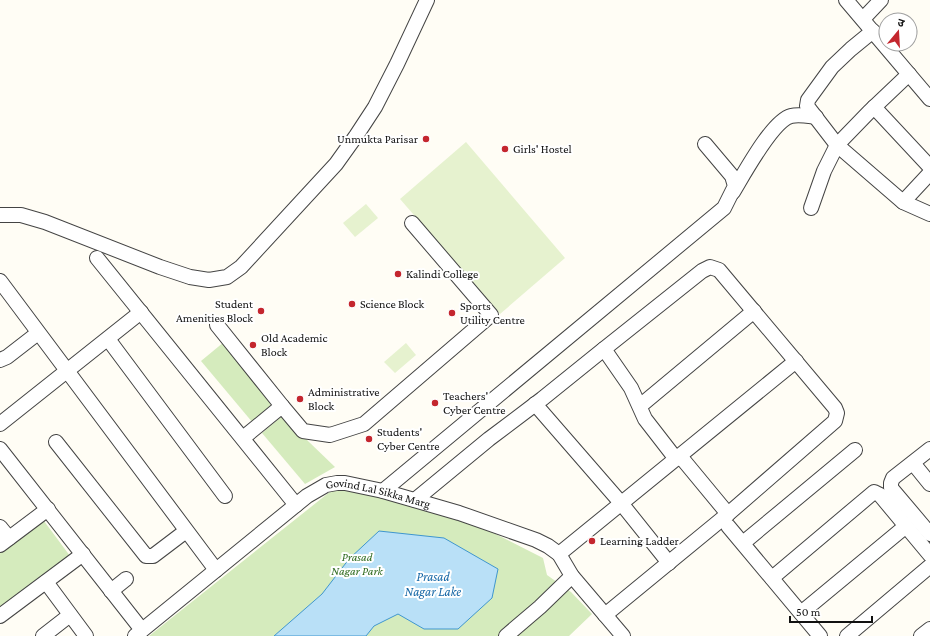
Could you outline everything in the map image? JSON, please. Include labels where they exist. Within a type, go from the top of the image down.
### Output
[{"type":"street","points":[[0,215],[21,215],[46,222],[160,267],[190,277],[209,280],[227,277],[241,267],[336,164],[375,106],[397,64],[427,0]]},
{"type":"street","points":[[846,0],[930,99]]},
{"type":"street","points":[[862,19],[881,0]]},
{"type":"street","points":[[873,31],[851,48],[832,67],[808,100],[808,106],[837,145],[903,202],[930,214]]},
{"type":"street","points":[[811,208],[824,171],[837,145],[909,74]]},
{"type":"street","points":[[874,107],[930,167]]},
{"type":"street","points":[[383,491],[724,208],[760,148],[770,134],[785,120],[790,116],[798,115],[816,118]]},
{"type":"street","points":[[705,144],[732,176],[735,186],[731,195]]},
{"type":"street","points":[[903,202],[930,173]]},
{"type":"street","points":[[217,325],[303,432],[330,435],[364,424],[491,314],[412,223]]},
{"type":"street","points":[[97,258],[296,505]]},
{"type":"street","points":[[415,500],[489,438],[535,404],[702,271],[710,267],[719,270],[835,408],[836,418],[728,520],[669,563],[605,615]]},
{"type":"street","points":[[0,281],[216,570]]},
{"type":"street","points":[[0,424],[141,312]]},
{"type":"street","points":[[640,406],[754,312]]},
{"type":"street","points":[[0,360],[7,358],[38,333]]},
{"type":"street","points":[[108,339],[225,496]]},
{"type":"street","points":[[604,349],[631,388],[645,419],[678,457],[728,520],[742,543],[820,636]]},
{"type":"street","points":[[559,554],[796,361]]},
{"type":"street","points":[[535,404],[621,504],[669,563]]},
{"type":"street","points":[[243,438],[282,406]]},
{"type":"street","points":[[56,442],[146,556],[153,556],[186,531]]},
{"type":"street","points":[[0,449],[111,591],[138,633]]},
{"type":"street","points":[[930,449],[893,478],[891,483],[892,488],[930,534]]},
{"type":"street","points":[[742,543],[855,450]]},
{"type":"street","points":[[913,463],[930,484]]},
{"type":"street","name":"Govind Lal Sikka Marg","points":[[138,633],[315,491],[337,483],[345,483],[415,500],[511,531],[548,546],[559,554],[572,576],[623,636]]},
{"type":"street","points":[[772,578],[874,492],[880,494],[930,555]]},
{"type":"street","points":[[0,527],[4,542],[48,509]]},
{"type":"street","points":[[801,613],[906,526]]},
{"type":"street","points":[[0,616],[83,554]]},
{"type":"street","points":[[847,636],[930,566]]},
{"type":"street","points":[[506,636],[540,607],[572,576]]},
{"type":"street","points":[[111,591],[126,579]]},
{"type":"street","points":[[46,582],[86,636]]},
{"type":"street","points":[[43,636],[70,615]]},
{"type":"street","points":[[921,636],[930,629]]},
{"type":"green space","points":[[466,142],[565,258],[500,314],[400,199]]},
{"type":"green space","points":[[366,204],[378,218],[355,237],[343,223]]},
{"type":"green space","points":[[224,342],[268,396],[271,407],[253,423],[201,361]]},
{"type":"green space","points":[[406,343],[416,355],[395,373],[384,362]]},
{"type":"green space","points":[[282,416],[335,467],[305,484],[262,433]]},
{"type":"green space","name":"Prasad Nagar Park","points":[[336,487],[460,516],[543,558],[547,575],[571,592],[592,614],[569,636],[149,636]]},
{"type":"green space","points":[[41,517],[73,560],[0,615],[0,548]]},
{"type":"water","name":"Prasad Nagar Lake","points":[[379,531],[444,538],[498,569],[492,598],[458,629],[424,629],[398,614],[374,626],[366,636],[274,636],[322,594],[349,559]]},
{"type":"place","name":"Unmukta Parisar","points":[[426,139]]},
{"type":"place","name":"Girls' Hostel","points":[[505,149]]},
{"type":"place","name":"Kalindi College","points":[[398,274]]},
{"type":"place","name":"Science Block","points":[[352,304]]},
{"type":"place","name":"Student Amenities Block","points":[[261,311]]},
{"type":"place","name":"Sports Utility Centre","points":[[452,313]]},
{"type":"place","name":"Old Academic Block","points":[[253,345]]},
{"type":"place","name":"Administrative Block","points":[[300,399]]},
{"type":"place","name":"Teachers' Cyber Centre","points":[[435,403]]},
{"type":"place","name":"Students' Cyber Centre","points":[[369,439]]},
{"type":"place","name":"Learning Ladder","points":[[592,541]]}]
